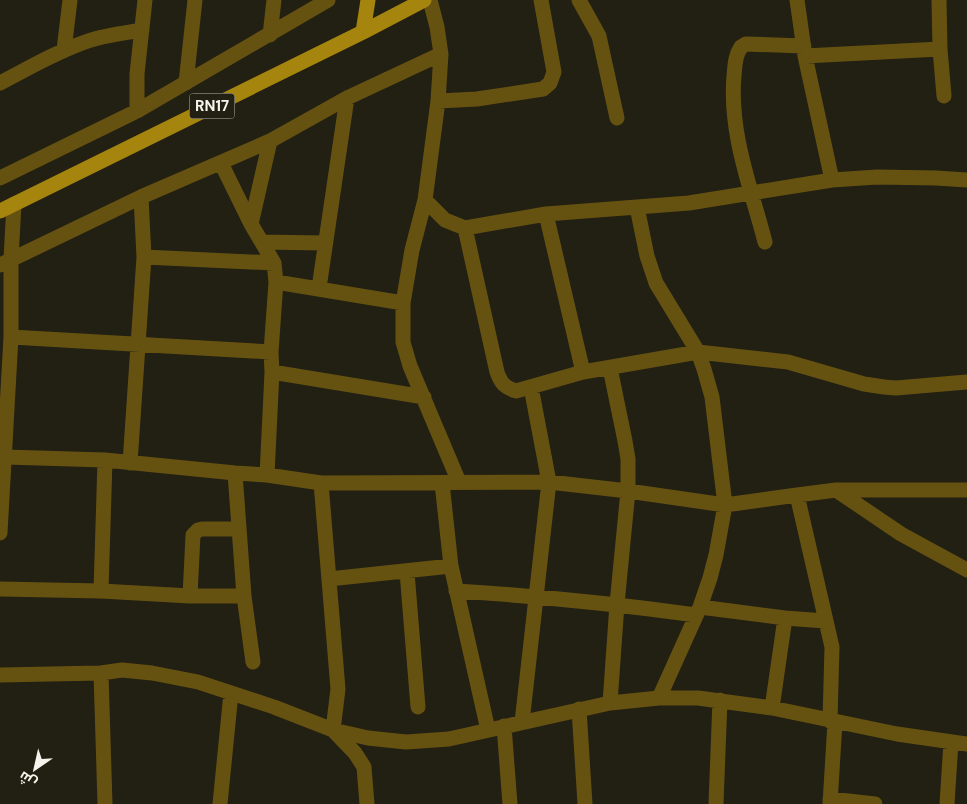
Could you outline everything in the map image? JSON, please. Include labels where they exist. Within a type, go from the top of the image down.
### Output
[{"type":"main road","points":[[363,32],[368,0]]},
{"type":"main road","name":"RN17","points":[[7,207],[363,32],[424,0]]},
{"type":"street","points":[[64,50],[70,0]]},
{"type":"street","points":[[137,110],[137,74],[145,0]]},
{"type":"street","points":[[186,83],[195,0]]},
{"type":"street","points":[[270,34],[274,0]]},
{"type":"street","points":[[0,178],[137,110],[328,0]]},
{"type":"street","points":[[430,0],[441,54],[438,101],[425,200],[412,250],[403,302],[403,342],[410,366],[459,482]]},
{"type":"street","points":[[438,101],[477,100],[543,89],[550,83],[554,72],[541,0]]},
{"type":"street","points":[[579,0],[599,36],[617,118]]},
{"type":"street","points":[[797,0],[805,51],[832,180]]},
{"type":"street","points":[[939,0],[940,49],[944,96]]},
{"type":"street","points":[[0,83],[64,50],[101,37],[142,30]]},
{"type":"street","points":[[765,242],[742,160],[734,119],[733,82],[735,59],[741,46],[746,44],[805,51],[940,49]]},
{"type":"street","points":[[5,262],[141,197],[270,140],[348,98],[441,54]]},
{"type":"street","points":[[319,288],[348,98]]},
{"type":"street","points":[[251,224],[270,140]]},
{"type":"street","points":[[221,163],[251,224],[274,263],[276,282],[271,352],[272,372],[267,475]]},
{"type":"street","points":[[425,200],[445,220],[465,228],[546,214],[689,203],[832,180],[877,177],[967,180]]},
{"type":"street","points":[[130,463],[144,258],[141,197]]},
{"type":"street","points":[[0,533],[5,457],[4,368],[11,337],[5,262],[7,207]]},
{"type":"street","points":[[637,207],[647,256],[656,283],[698,352],[712,397],[726,506],[716,555],[698,611],[659,698]]},
{"type":"street","points":[[546,214],[583,372]]},
{"type":"street","points":[[465,228],[497,372],[506,388],[516,391],[583,372],[698,352],[788,362],[864,384],[884,387],[896,388],[967,382]]},
{"type":"street","points":[[262,242],[325,243]]},
{"type":"street","points":[[144,258],[274,263]]},
{"type":"street","points":[[276,282],[403,302]]},
{"type":"street","points":[[11,337],[271,352]]},
{"type":"street","points":[[610,368],[628,459],[628,491],[610,703]]},
{"type":"street","points":[[272,372],[424,397]]},
{"type":"street","points":[[522,722],[549,482],[531,387]]},
{"type":"street","points":[[5,457],[105,460],[235,474],[267,475],[320,483],[549,482],[628,491],[726,506],[836,490],[967,490]]},
{"type":"street","points":[[101,591],[105,460]]},
{"type":"street","points":[[235,474],[244,596],[253,662]]},
{"type":"street","points":[[442,482],[451,566],[488,730]]},
{"type":"street","points":[[320,483],[338,689],[333,730]]},
{"type":"street","points":[[836,490],[901,534],[967,570]]},
{"type":"street","points":[[797,495],[832,647],[830,801],[875,804]]},
{"type":"street","points":[[190,596],[193,535],[202,529],[240,529]]},
{"type":"street","points":[[329,579],[451,566]]},
{"type":"street","points":[[407,572],[418,707]]},
{"type":"street","points":[[0,589],[101,591],[190,596],[244,596]]},
{"type":"street","points":[[456,591],[825,621]]},
{"type":"street","points":[[772,708],[785,618]]},
{"type":"street","points":[[0,675],[122,670],[152,673],[198,682],[333,730],[368,738],[406,742],[450,739],[610,703],[659,698],[698,698],[772,708],[897,734],[967,744]]},
{"type":"street","points":[[101,672],[105,804]]},
{"type":"street","points":[[220,804],[231,693]]},
{"type":"street","points":[[716,804],[720,700]]},
{"type":"street","points":[[580,709],[585,804]]},
{"type":"street","points":[[504,726],[510,804]]},
{"type":"street","points":[[333,730],[355,753],[364,767],[367,804]]},
{"type":"street","points":[[947,804],[951,742]]}]
